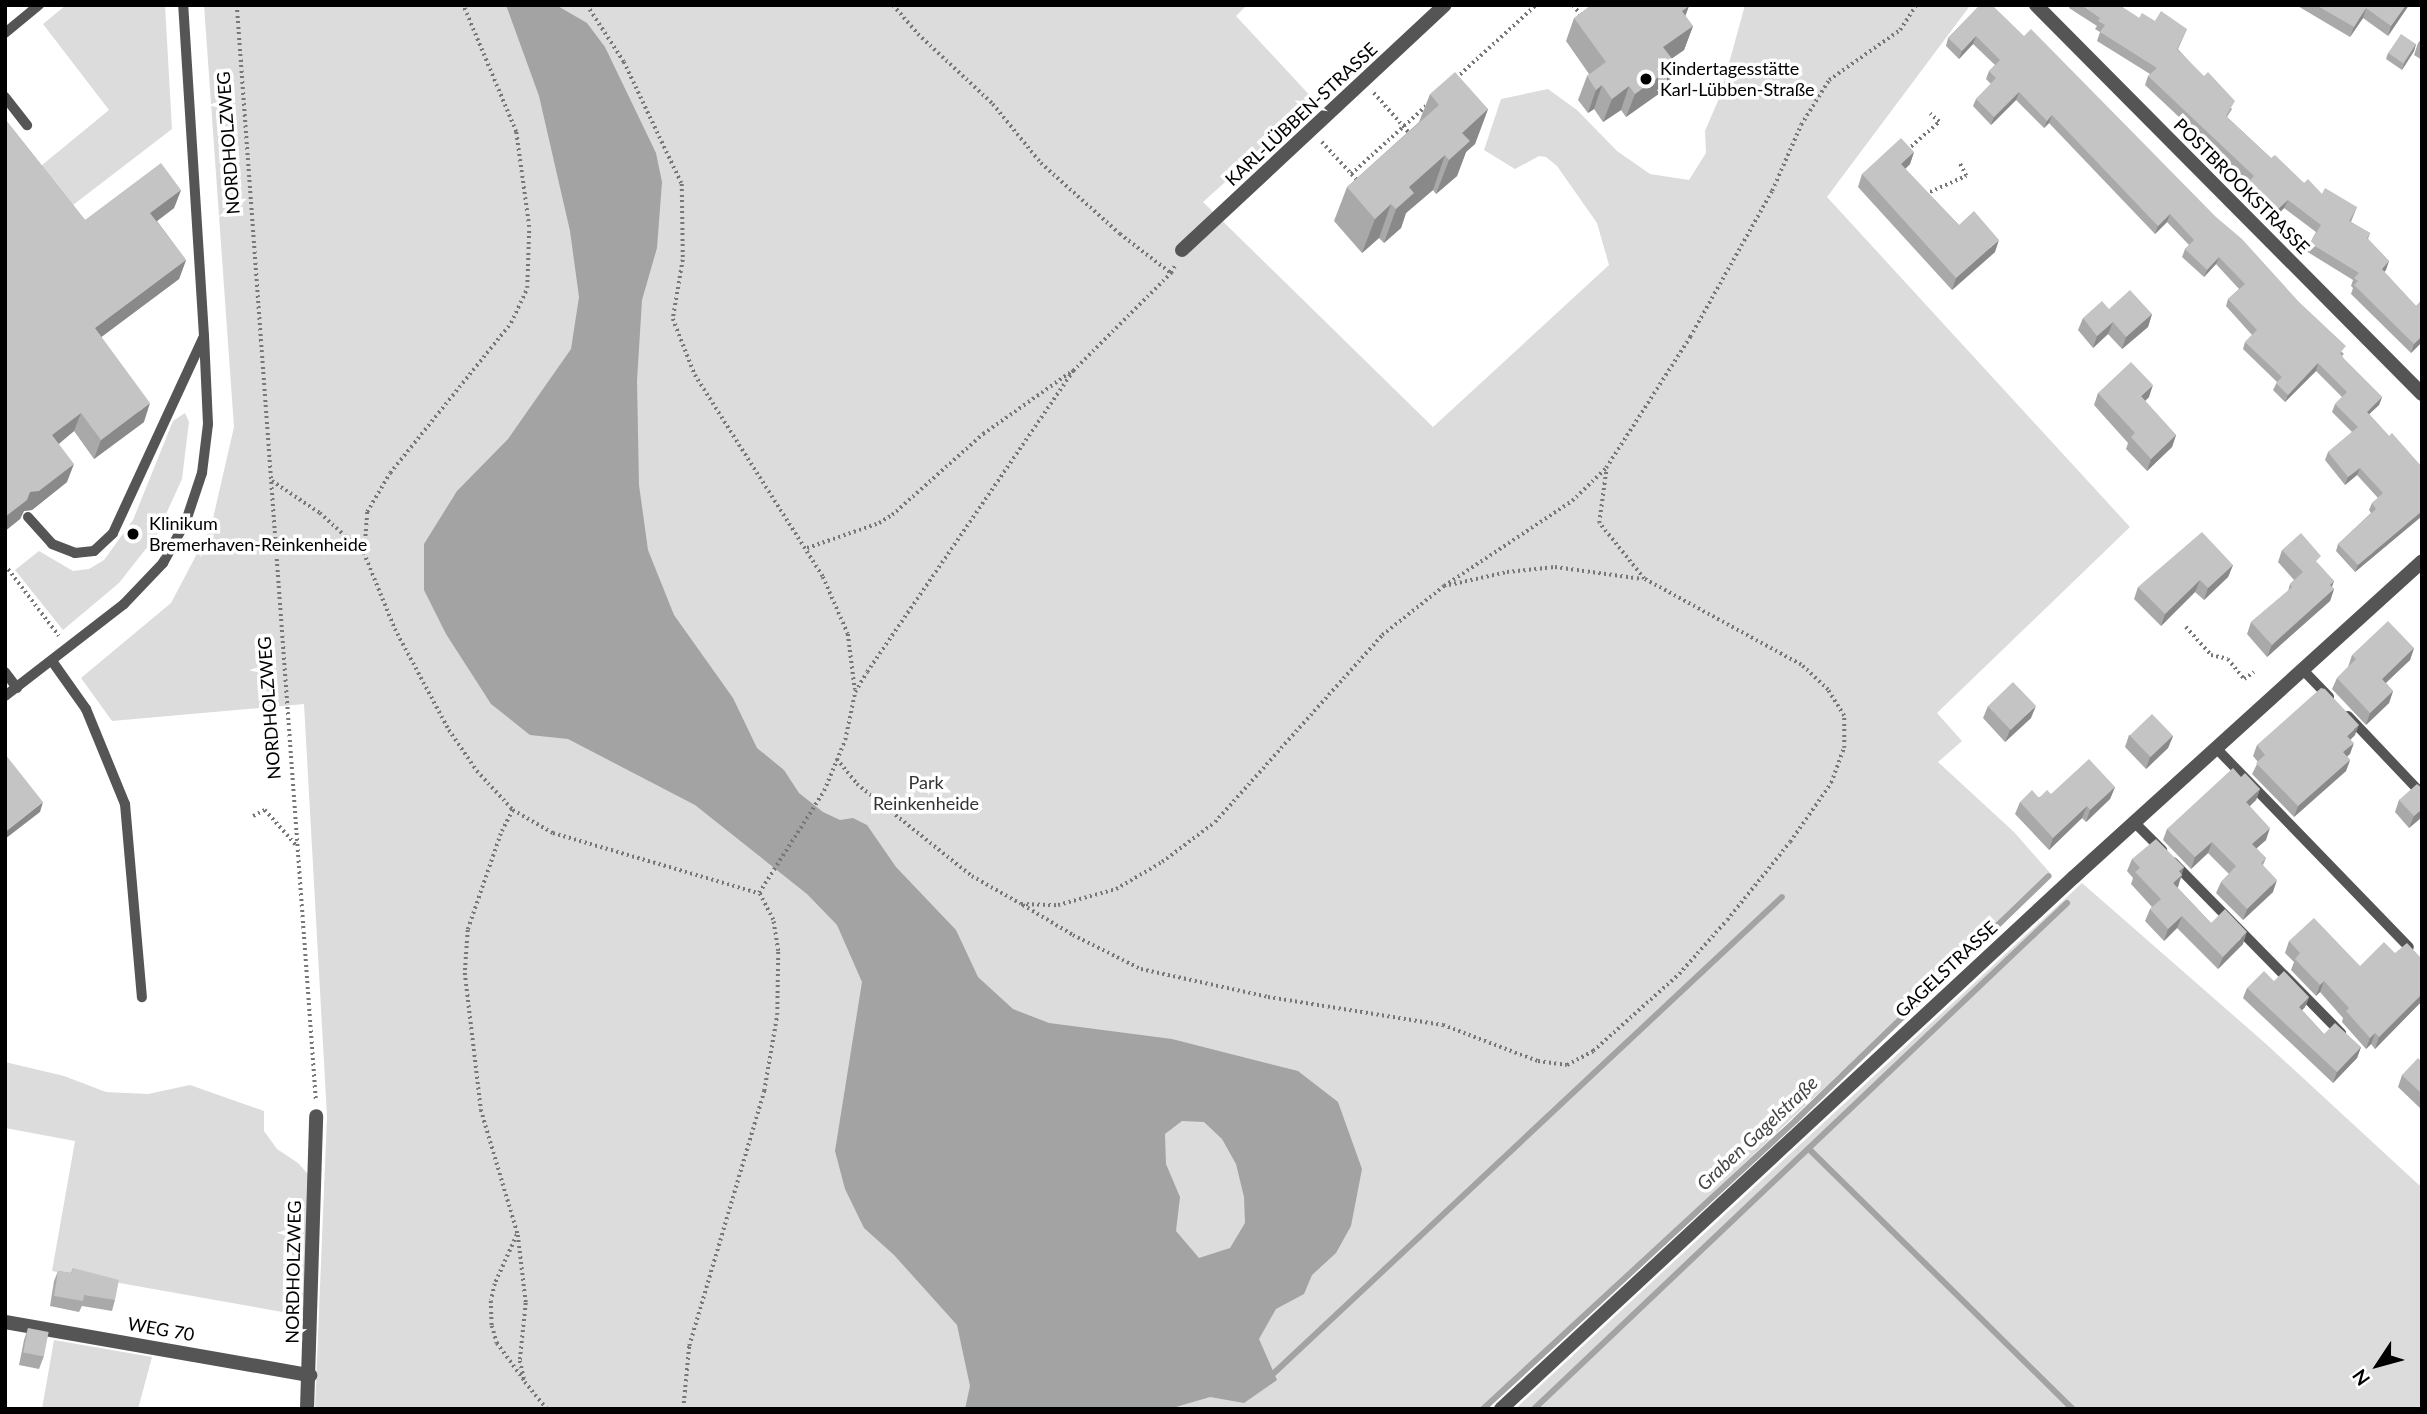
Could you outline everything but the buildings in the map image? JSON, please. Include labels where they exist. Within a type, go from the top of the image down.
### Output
[{"type":"street","name":"KARL-LÜBBEN-STRASSE","points":[[1182,250],[1445,5]]},
{"type":"street","name":"POSTBROOKSTRASSE","points":[[2036,5],[2422,394]]},
{"type":"street","name":"GAGELSTRASSE","points":[[1501,1409],[2134,822],[2422,561]]},
{"type":"street","name":"NORDHOLZWEG","points":[[307,1409],[316,1116]]},
{"type":"street","name":"WEG 70","points":[[5,1322],[310,1375]]},
{"type":"lane","points":[[5,33],[39,5]]},
{"type":"lane","points":[[5,696],[124,604],[163,563],[186,522],[202,473],[208,424],[183,5]]},
{"type":"lane","points":[[5,97],[27,125]]},
{"type":"lane","points":[[28,517],[52,544],[75,553],[94,551],[113,533],[204,336]]},
{"type":"lane","points":[[52,661],[86,709],[125,804],[142,997]]},
{"type":"lane","points":[[2302,669],[2422,794]]},
{"type":"lane","points":[[5,672],[18,688]]},
{"type":"lane","points":[[2216,748],[2409,947]]},
{"type":"lane","points":[[2134,822],[2348,1040]]},
{"type":"path","name":"NORDHOLZWEG","points":[[237,5],[316,1116]]},
{"type":"path","points":[[364,553],[368,512],[390,473],[511,323],[527,288],[529,228],[516,132],[463,5]]},
{"type":"path","points":[[587,5],[624,62],[682,184],[683,260],[673,319],[686,353],[722,421],[777,509],[806,548],[848,634],[855,692]]},
{"type":"path","points":[[893,5],[918,34],[993,104],[1041,163],[1120,234],[1171,273]]},
{"type":"path","points":[[1455,80],[1536,5]]},
{"type":"path","points":[[1573,5],[1581,16]]},
{"type":"path","points":[[1021,904],[1058,905],[1116,889],[1162,862],[1215,821],[1382,635],[1444,586],[1572,501],[1606,468],[1690,337],[1772,191],[1801,125],[1829,80],[1900,30],[1916,5]]},
{"type":"path","points":[[1364,81],[1412,136]]},
{"type":"path","points":[[1351,174],[1434,99]]},
{"type":"path","points":[[1905,151],[1938,122],[1930,114]]},
{"type":"path","points":[[1311,130],[1359,183]]},
{"type":"path","points":[[1924,195],[1966,176],[1959,162]]},
{"type":"path","points":[[806,548],[879,523],[892,515],[983,434],[1073,371],[1171,273],[1182,250]]},
{"type":"path","points":[[759,893],[824,791],[837,759],[855,692],[1073,371]]},
{"type":"path","points":[[1606,468],[1599,523],[1644,579]]},
{"type":"path","points":[[272,481],[320,513],[364,553],[395,629],[449,730],[477,771],[513,810],[553,833],[759,893],[773,920],[779,951],[777,1015],[764,1091],[689,1346],[683,1409]]},
{"type":"path","points":[[5,565],[69,649]]},
{"type":"path","points":[[837,759],[857,783],[972,876],[1073,935],[1141,969],[1268,997],[1443,1025],[1538,1062],[1567,1065],[1593,1051],[1651,999],[1727,920],[1790,842],[1831,783],[1844,748],[1844,716],[1828,690],[1801,665],[1644,579],[1555,567],[1507,572],[1444,586]]},
{"type":"path","points":[[2186,628],[2211,656],[2228,659],[2244,679],[2254,672]]},
{"type":"path","points":[[253,816],[265,810],[298,848]]},
{"type":"path","points":[[513,810],[501,834],[468,930],[465,973],[481,1110],[518,1235],[526,1303],[520,1361],[526,1382]]},
{"type":"path","points":[[518,1235],[495,1284],[491,1301],[492,1326],[497,1343],[547,1409]]},
{"type":"green space","points":[[66,5],[165,5],[172,129],[60,215],[36,170],[109,110],[43,24]]},
{"type":"green space","name":"Park Reinkenheide","points":[[204,5],[1247,5],[1236,16],[1315,101],[1203,202],[1433,427],[1609,265],[1597,223],[1557,166],[1546,157],[1539,156],[1515,169],[1484,150],[1501,99],[1548,89],[1577,110],[1617,151],[1650,174],[1689,180],[1706,153],[1705,131],[1720,96],[1745,5],[1969,7],[1827,197],[2130,527],[1937,713],[1962,741],[1938,762],[2014,832],[2051,874],[1484,1409],[315,1409],[327,1116],[304,704],[112,721],[81,678],[171,603],[211,527],[234,427]]},
{"type":"green space","points":[[185,413],[189,422],[182,479],[156,536],[119,583],[63,630],[15,570],[39,551],[73,571],[89,569],[104,560],[133,520],[173,421]]},
{"type":"green space","points":[[2082,883],[2265,1043],[2419,1185],[2422,1183],[2422,1409],[1515,1409]]},
{"type":"green space","points":[[5,1062],[64,1076],[106,1092],[148,1094],[190,1085],[264,1111],[264,1131],[277,1149],[298,1163],[315,1182],[305,1316],[52,1271],[75,1141],[5,1128]]},
{"type":"green space","points":[[54,1340],[152,1357],[138,1409],[42,1409]]},
{"type":"shaded area","points":[[506,5],[556,5],[587,23],[605,47],[656,153],[662,182],[657,248],[642,300],[637,381],[639,485],[648,550],[674,615],[733,698],[757,748],[784,770],[799,793],[823,812],[840,820],[853,818],[867,825],[896,867],[956,930],[978,977],[1013,1009],[1049,1023],[1172,1039],[1298,1071],[1338,1102],[1362,1169],[1351,1226],[1336,1253],[1312,1275],[1304,1294],[1276,1309],[1259,1339],[1277,1380],[1244,1403],[1210,1397],[1169,1409],[965,1409],[970,1386],[957,1325],[894,1255],[864,1228],[845,1189],[835,1151],[862,982],[837,925],[807,894],[695,805],[568,739],[530,735],[491,704],[446,634],[424,590],[424,544],[457,491],[508,439],[571,349],[579,297],[570,231],[539,96]],"holes":[[[1182,1121],[1204,1122],[1222,1139],[1236,1164],[1244,1197],[1245,1223],[1230,1248],[1199,1258],[1176,1231],[1180,1197],[1166,1164],[1165,1134]]]},
{"type":"waterway","name":"Graben Gagelstraße","points":[[1483,1409],[1796,1120],[2049,876]]},
{"type":"waterway","points":[[1274,1373],[1782,897]]},
{"type":"waterway","points":[[1534,1409],[2067,903]]},
{"type":"waterway","points":[[1809,1149],[2073,1409]]},
{"type":"place","name":"Kindertagesstätte Karl-Lübben-Straße","points":[[1646,79]]},
{"type":"place","name":"Klinikum Bremerhaven-Reinkenheide","points":[[133,534]]}]
